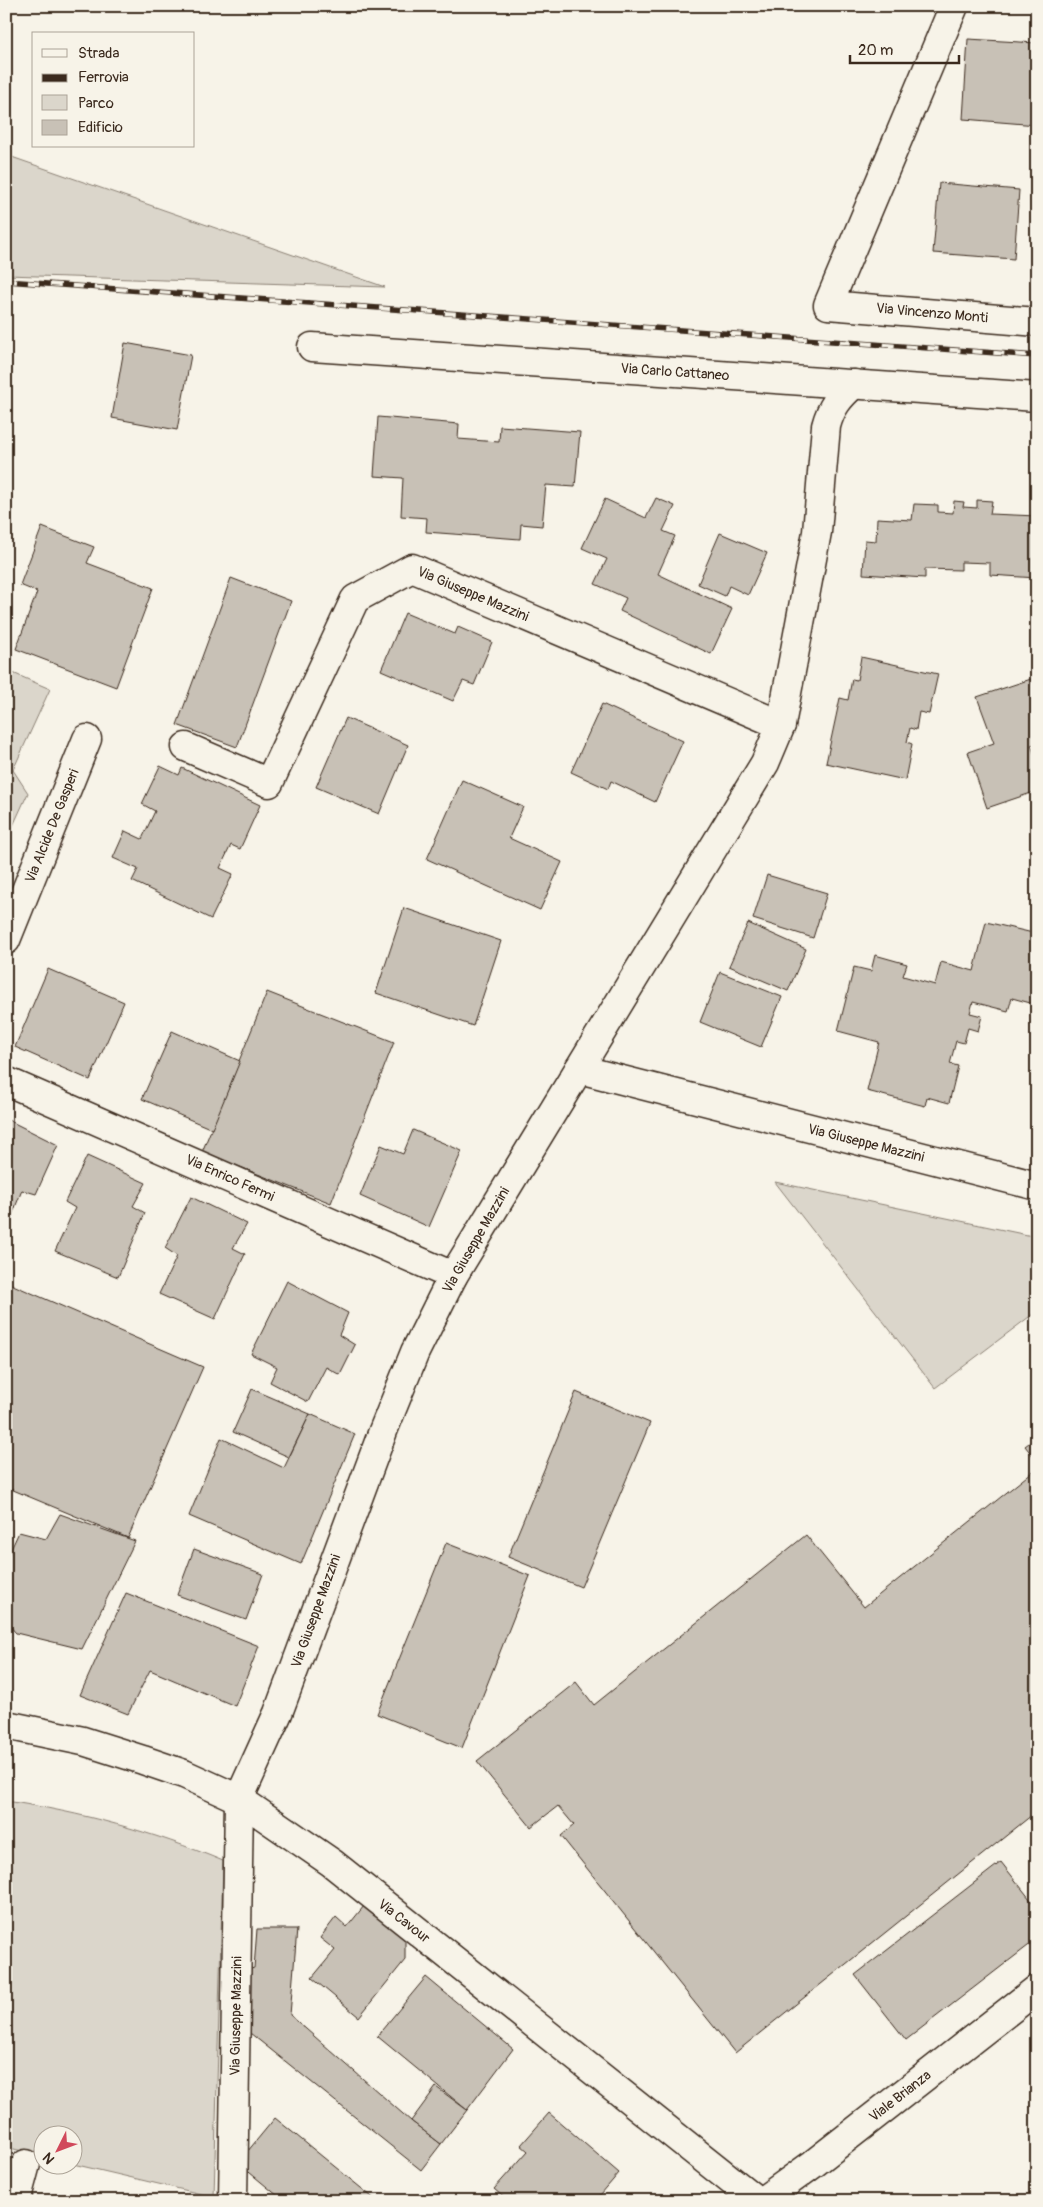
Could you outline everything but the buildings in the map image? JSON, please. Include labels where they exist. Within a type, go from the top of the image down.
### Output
[{"type":"street","name":"Via Vincenzo Monti","points":[[954,6],[828,305],[1037,322]]},
{"type":"street","name":"Via Carlo Cattaneo","points":[[312,347],[1037,397]]},
{"type":"street","name":"Via Giuseppe Mazzini","points":[[233,2201],[239,1799],[278,1712],[415,1352],[453,1276],[765,763],[781,725],[817,532],[826,426],[831,410],[840,396],[854,384]]},
{"type":"street","name":"Via Giuseppe Mazzini","points":[[186,748],[269,783],[354,599],[412,568],[781,725]]},
{"type":"street","name":"Via Alcide De Gasperi","points":[[6,940],[87,739]]},
{"type":"street","name":"Via Giuseppe Mazzini","points":[[579,1069],[1037,1186]]},
{"type":"street","name":"Via Enrico Fermi","points":[[6,1081],[453,1276]]},
{"type":"street","name":"Via Cavour","points":[[6,1725],[83,1741],[143,1760],[184,1774],[239,1799],[332,1864],[757,2201]]},
{"type":"street","name":"Viale Brianza","points":[[762,2201],[813,2164],[1037,1989]]},
{"type":"street","points":[[16,2201],[26,2164]]},
{"type":"green space","points":[[6,155],[385,287],[6,275]]},
{"type":"green space","points":[[6,670],[50,689],[13,770],[28,793],[6,841]]},
{"type":"green space","points":[[775,1182],[1037,1237],[1037,1311],[935,1388]]},
{"type":"green space","points":[[6,1801],[116,1824],[144,1832],[223,1861],[214,2197],[82,2166],[82,2124],[32,2124],[32,2154],[6,2147]]},
{"type":"railway","points":[[6,281],[1037,356]]}]
